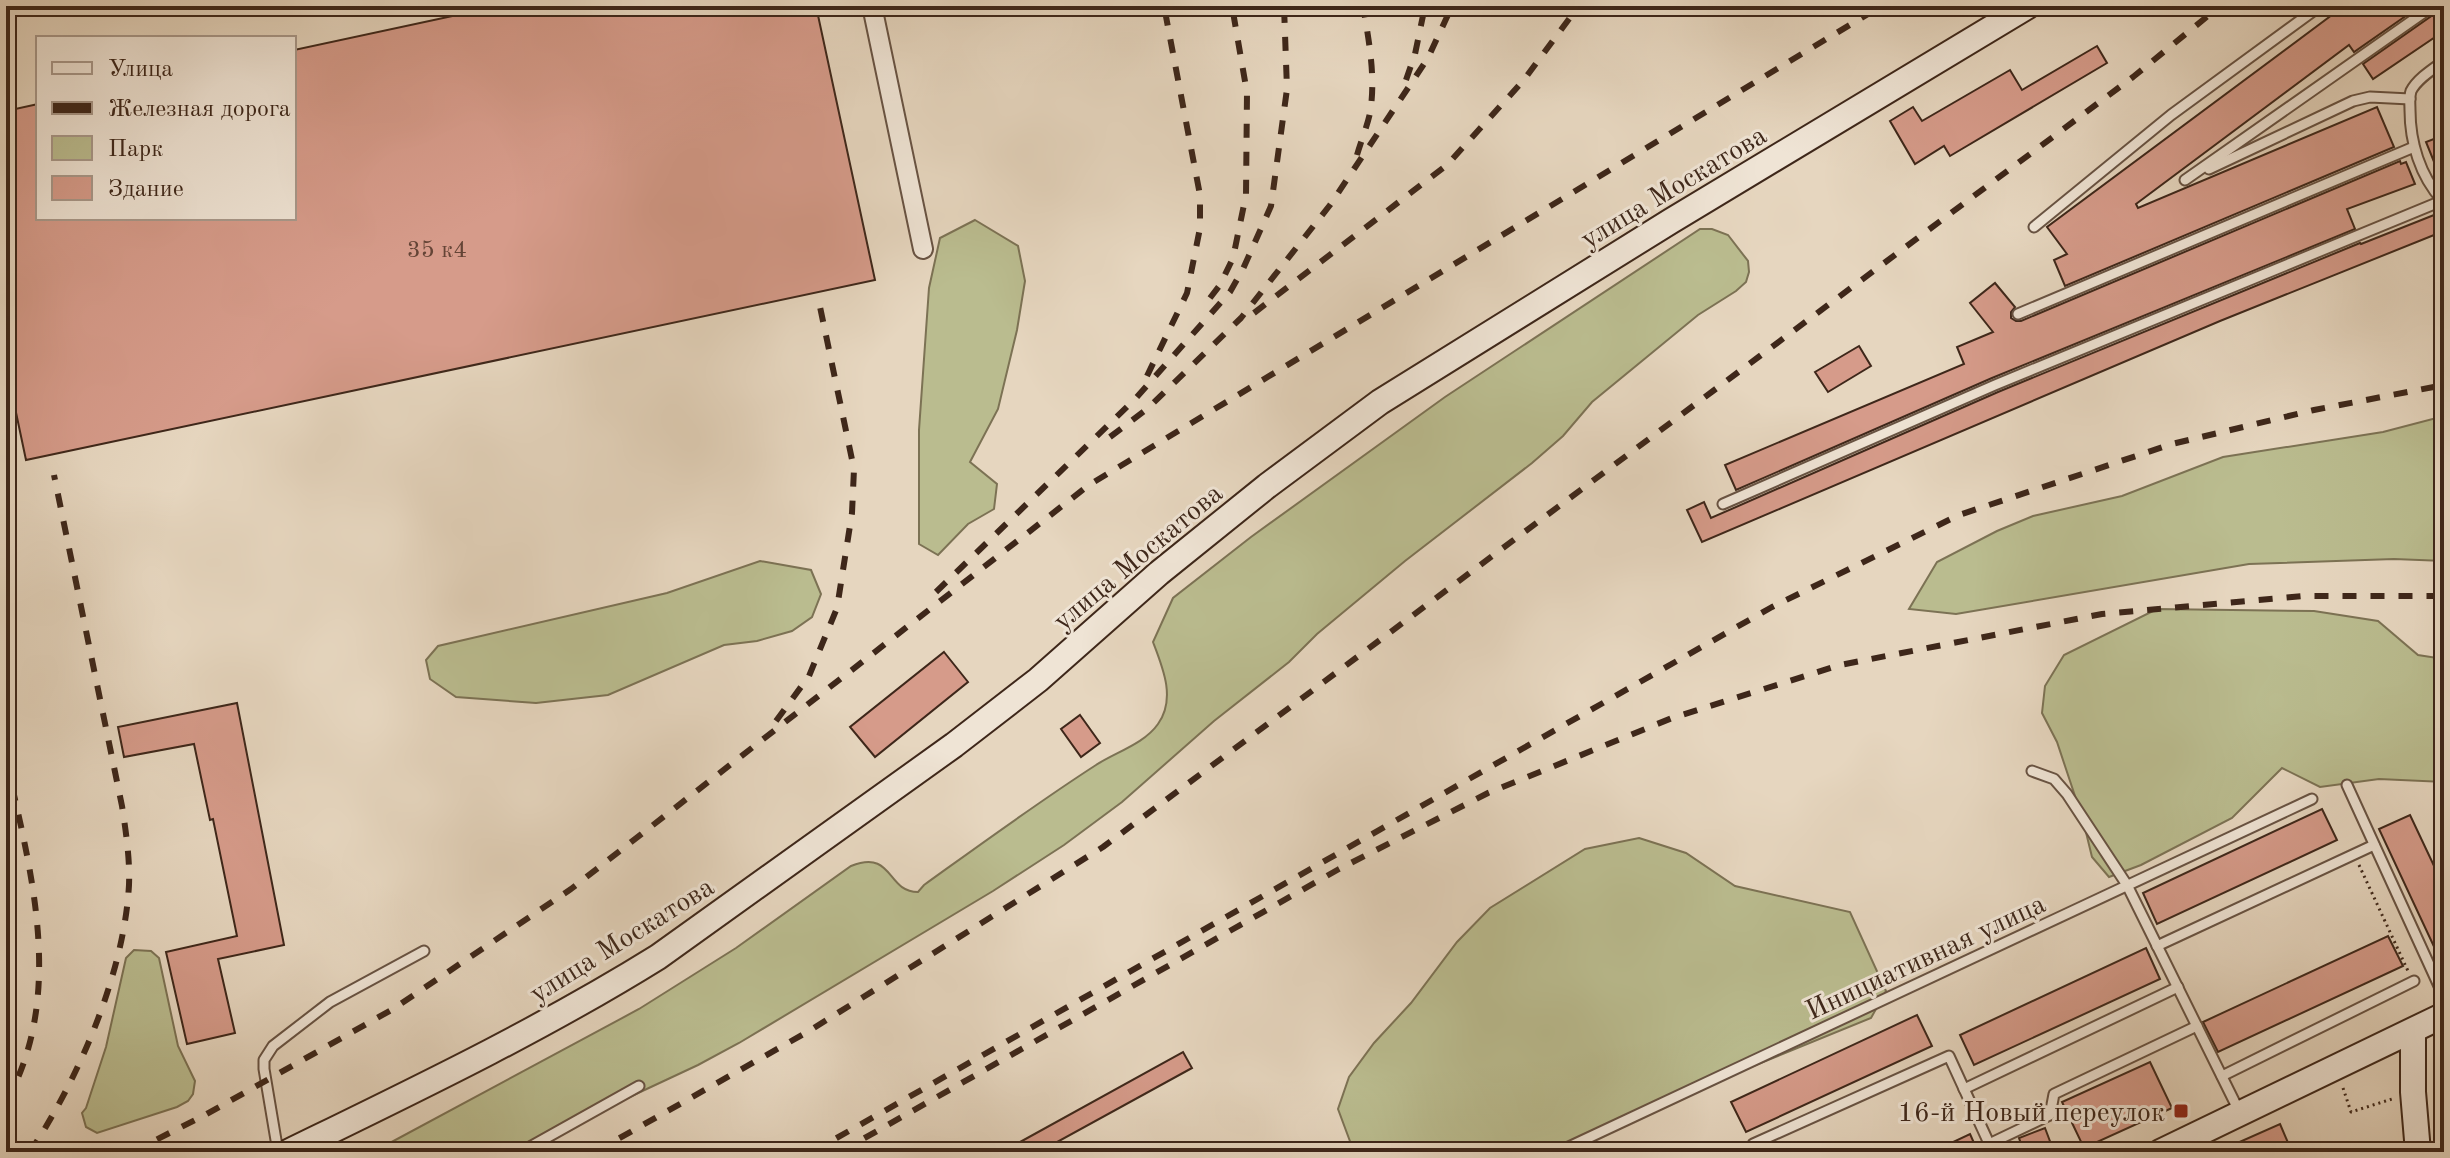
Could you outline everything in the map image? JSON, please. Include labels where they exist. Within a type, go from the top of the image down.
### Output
[{"type":"main road","name":"улица Москатова","points":[[288,1152],[318,1146],[609,988],[658,957],[966,736],[1038,680],[1219,524],[1380,402],[1671,221],[2028,6]]},
{"type":"main road","points":[[2160,1152],[2444,1015]]},
{"type":"main road","points":[[2413,1031],[2413,1092],[2418,1152]]},
{"type":"street","points":[[872,6],[923,249]]},
{"type":"lane","points":[[2034,227],[2171,115],[2320,6]]},
{"type":"lane","points":[[2410,99],[2370,97],[2353,101],[2185,180],[2433,6]]},
{"type":"lane","points":[[1723,504],[1995,385],[2443,200],[2433,190],[2414,147],[2410,93],[2418,82],[2444,61]]},
{"type":"lane","points":[[2018,314],[2414,147]]},
{"type":"lane","points":[[2032,771],[2054,779],[2067,794],[2127,885],[2240,1114]]},
{"type":"lane","points":[[2347,785],[2444,997]]},
{"type":"lane","name":"Инициативная улица","points":[[1558,1152],[2312,799]]},
{"type":"lane","points":[[2157,946],[2374,845]]},
{"type":"lane","points":[[278,1152],[264,1069],[267,1053],[330,1002],[424,951]]},
{"type":"lane","points":[[2222,1076],[2414,981]]},
{"type":"lane","points":[[1964,1089],[2178,987]]},
{"type":"lane","points":[[1753,1144],[1949,1056],[1991,1148],[2050,1115],[2054,1094],[2197,1026]]},
{"type":"lane","points":[[521,1152],[639,1086]]},
{"type":"path","points":[[2353,855],[2414,981]]},
{"type":"path","points":[[2342,1086],[2351,1112],[2392,1099]]},
{"type":"green space","points":[[975,220],[1018,246],[1025,281],[998,409],[970,462],[997,484],[994,509],[968,524],[938,555],[919,544],[919,430],[929,288],[940,238]]},
{"type":"green space","points":[[1700,229],[1712,229],[1728,235],[1748,261],[1746,282],[1698,315],[1592,402],[1563,436],[1532,463],[1405,561],[1122,802],[1064,845],[739,1043],[512,1152],[373,1152],[639,1009],[736,948],[851,866],[875,863],[883,867],[900,886],[918,892],[1052,794],[1145,737],[1158,724],[1166,704],[1166,683],[1153,642],[1173,598],[1251,537],[1445,397]]},
{"type":"green space","points":[[2444,416],[2444,561],[2394,559],[2249,564],[1956,614],[1909,609],[1937,562],[2033,516],[2122,496],[2223,457],[2383,432]]},
{"type":"green space","points":[[760,561],[811,570],[821,594],[812,617],[792,631],[757,641],[724,645],[608,695],[536,703],[456,697],[430,679],[426,660],[438,646],[667,593]]},
{"type":"green space","points":[[2157,609],[2314,611],[2378,621],[2418,655],[2444,659],[2444,782],[2379,779],[2320,787],[2282,768],[2232,818],[2141,865],[2109,877],[2092,857],[2057,742],[2042,713],[2045,686],[2064,655]]},
{"type":"green space","points":[[1639,838],[1686,853],[1735,886],[1850,912],[1886,991],[1871,1018],[1660,1104],[1558,1152],[1354,1152],[1338,1109],[1349,1077],[1457,942],[1490,908],[1585,849]]},
{"type":"green space","points":[[134,950],[151,951],[159,958],[178,1046],[195,1081],[193,1094],[177,1107],[97,1133],[86,1127],[82,1113],[106,1047],[126,958]]},
{"type":"building","points":[[499,6],[816,6],[875,280],[26,460],[6,365],[6,111],[36,104],[36,220],[296,220],[296,50]]},
{"type":"building","points":[[2344,6],[2420,6],[2354,52],[2349,45],[2136,204],[2138,208],[2377,107],[2394,147],[2065,286],[2054,260],[2067,254],[2047,227]]},
{"type":"building","points":[[2440,6],[2444,6],[2444,31],[2373,79],[2363,64],[2437,12]]},
{"type":"building","points":[[2097,46],[2107,63],[1950,156],[1944,146],[1915,164],[1890,121],[1913,107],[1922,121],[2010,70],[2022,90]]},
{"type":"building","points":[[2444,135],[2444,184],[2443,184],[2426,142]]},
{"type":"building","points":[[2400,161],[2401,164],[2406,162],[2415,184],[2347,209],[2355,229],[1992,378],[1736,490],[1725,465],[1964,364],[1957,347],[1993,332],[1970,303],[1995,283],[2015,307],[2011,318],[2021,321]]},
{"type":"building","points":[[2444,211],[2444,231],[2220,321],[1702,542],[1687,510],[1704,502],[1711,518],[1998,392]]},
{"type":"building","points":[[1859,346],[1871,366],[1828,392],[1815,372]]},
{"type":"building","points":[[944,652],[968,682],[875,757],[850,727]]},
{"type":"building","points":[[237,703],[284,945],[218,959],[235,1033],[187,1044],[166,952],[237,936],[213,819],[210,820],[194,744],[124,757],[118,727]]},
{"type":"building","points":[[1080,715],[1100,743],[1081,757],[1061,729]]},
{"type":"building","points":[[2322,809],[2337,840],[2157,924],[2143,893]]},
{"type":"building","points":[[2410,815],[2444,887],[2444,968],[2379,829]]},
{"type":"building","points":[[2388,936],[2403,966],[2218,1052],[2203,1022]]},
{"type":"building","points":[[2146,948],[2160,979],[1974,1065],[1960,1035]]},
{"type":"building","points":[[1917,1015],[1932,1046],[1746,1132],[1731,1102]]},
{"type":"building","points":[[1183,1052],[1192,1068],[1039,1152],[1002,1152]]},
{"type":"building","points":[[2150,1062],[2172,1108],[2084,1148],[2062,1102]]},
{"type":"building","points":[[2280,1124],[2292,1152],[2217,1152]]},
{"type":"building","points":[[2045,1128],[2054,1152],[2024,1152],[2019,1138]]},
{"type":"building","points":[[1970,1134],[1978,1152],[1932,1152]]},
{"type":"railway","points":[[1147,376],[1187,293],[1200,228],[1200,195],[1164,6]]},
{"type":"railway","points":[[1210,298],[1233,258],[1246,195],[1247,93],[1232,6]]},
{"type":"railway","points":[[936,592],[1136,398],[1230,292],[1271,206],[1287,89],[1284,6]]},
{"type":"railway","points":[[1357,155],[1370,113],[1372,86],[1363,6]]},
{"type":"railway","points":[[1406,80],[1425,6]]},
{"type":"railway","points":[[1110,437],[1147,409],[1241,318],[1330,205],[1428,58],[1452,6]]},
{"type":"railway","points":[[1254,313],[1447,165],[1523,81],[1572,15],[1575,6]]},
{"type":"railway","points":[[132,1152],[205,1115],[393,1009],[571,889],[1089,485],[1881,6]]},
{"type":"railway","points":[[595,1152],[809,1031],[1103,847],[2133,77],[2220,6]]},
{"type":"railway","points":[[776,721],[809,676],[837,608],[852,513],[854,469],[819,302]]},
{"type":"railway","points":[[812,1152],[1772,607],[1959,515],[2172,444],[2314,410],[2444,385]]},
{"type":"railway","points":[[30,1152],[65,1092],[96,1024],[118,954],[129,885],[122,806],[54,475]]},
{"type":"railway","points":[[840,1152],[1339,869],[1488,793],[1672,718],[1840,665],[2102,614],[2304,596],[2444,596]]},
{"type":"railway","points":[[6,760],[33,889],[39,976],[35,1019],[24,1061],[6,1102]]},
{"type":"place","name":"16-й Новый переулок","points":[[2181,1111]]}]
